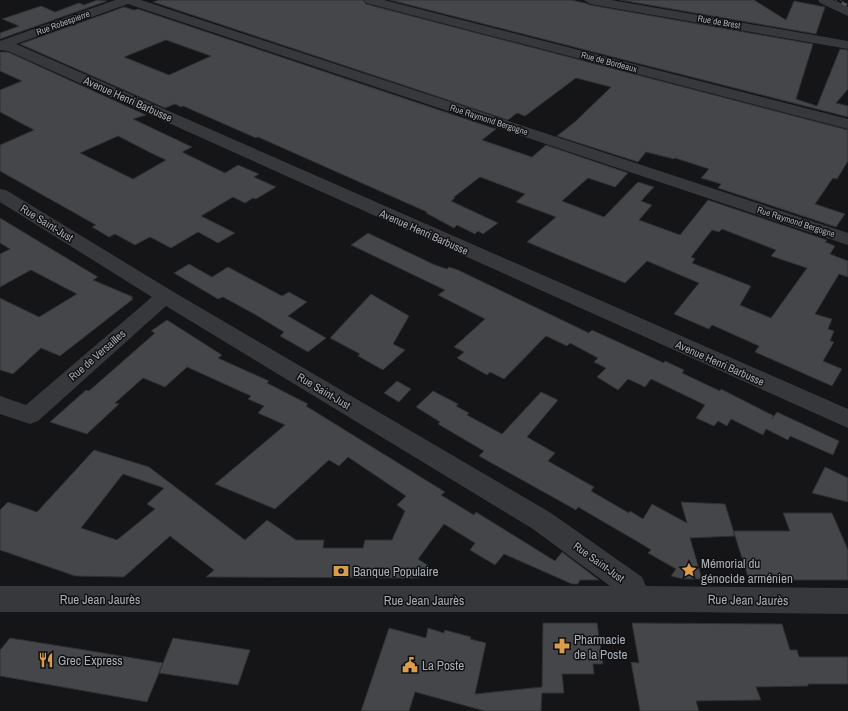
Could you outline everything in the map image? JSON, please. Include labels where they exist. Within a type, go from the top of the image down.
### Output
[{"type":"street","name":"Rue Robespierre","points":[[0,46],[126,0]]},
{"type":"street","name":"Rue Raymond Bergogne","points":[[129,0],[848,239]]},
{"type":"street","name":"Rue de Bordeaux","points":[[370,0],[848,124]]},
{"type":"street","name":"Rue de Brest","points":[[590,0],[848,45]]},
{"type":"street","points":[[824,0],[848,12]]},
{"type":"street","name":"Avenue Henri Barbusse","points":[[0,46],[10,47],[848,419]]},
{"type":"street","name":"Rue Saint-Just","points":[[0,194],[165,296],[542,521],[632,586],[633,600]]},
{"type":"street","name":"Rue de Versailles","points":[[0,405],[30,415],[165,296]]},
{"type":"street","name":"Rue Jean Jaurès","points":[[0,599],[848,601]]},
{"type":"building","points":[[97,0],[107,1],[0,39],[0,33],[19,26],[2,19],[41,6],[55,12],[79,3],[84,5]]},
{"type":"building","points":[[159,0],[363,0],[366,4],[848,130],[848,161],[837,179],[833,178],[815,204],[845,214],[836,227],[718,188],[721,184],[701,178],[709,169],[675,158],[646,152],[638,162],[557,136],[576,121],[611,87],[576,78],[525,116],[517,113],[508,120],[153,2]]},
{"type":"building","points":[[390,0],[571,0],[590,5],[813,44],[796,99],[817,106],[840,49],[848,50],[848,89],[836,103],[848,106],[848,117]]},
{"type":"building","points":[[620,0],[754,0],[786,20],[794,1],[825,7],[816,34]]},
{"type":"building","points":[[124,7],[134,10],[138,9],[496,129],[482,140],[532,157],[546,145],[628,173],[615,187],[588,178],[562,201],[604,217],[638,182],[654,187],[641,201],[652,205],[639,220],[680,235],[708,200],[827,240],[825,242],[835,246],[830,254],[848,261],[848,277],[839,274],[815,314],[832,319],[828,329],[834,331],[830,341],[834,342],[823,361],[842,369],[832,386],[755,352],[759,346],[712,325],[709,329],[674,314],[699,283],[647,261],[625,283],[527,242],[556,217],[516,202],[525,194],[480,177],[451,201],[498,223],[483,234],[478,231],[475,234],[457,225],[454,228],[426,213],[427,212],[258,137],[256,138],[183,106],[181,107],[175,104],[165,108],[20,44]],"holes":[[[166,40],[211,56],[169,75],[124,57]],[[722,229],[776,250],[771,256],[807,268],[771,318],[740,305],[751,286],[692,263],[695,259],[691,257],[712,230],[719,232]]]},
{"type":"building","points":[[0,52],[8,52],[146,115],[133,119],[192,147],[182,152],[225,173],[238,165],[259,174],[254,177],[276,187],[256,199],[253,198],[245,203],[233,197],[201,216],[235,233],[218,243],[198,232],[171,248],[150,237],[135,245],[115,234],[109,237],[92,227],[96,225],[0,171],[0,145],[34,130],[0,112],[0,90],[22,81],[0,71]],"holes":[[[118,136],[166,160],[133,179],[80,153]]]},
{"type":"building","points":[[0,218],[98,277],[93,280],[133,297],[131,298],[133,299],[60,356],[41,348],[13,374],[0,370],[0,298],[39,317],[77,294],[31,270],[0,287],[0,254],[10,249],[0,243]]},
{"type":"building","points":[[368,233],[435,265],[447,269],[449,267],[458,270],[589,333],[592,330],[664,363],[665,361],[684,370],[682,373],[720,391],[721,389],[774,416],[772,419],[777,412],[839,441],[833,455],[790,436],[788,440],[766,429],[763,435],[731,419],[727,426],[718,421],[714,426],[696,418],[705,405],[651,379],[645,387],[628,379],[618,390],[597,377],[606,368],[594,362],[598,358],[570,343],[567,346],[546,336],[504,379],[490,372],[487,375],[457,358],[464,352],[454,347],[485,319],[438,295],[445,290],[351,245]]},
{"type":"building","points":[[189,264],[212,277],[228,267],[282,296],[289,292],[307,302],[288,316],[326,338],[308,352],[280,336],[284,332],[256,315],[223,297],[218,299],[174,273]]},
{"type":"building","points":[[371,294],[409,316],[393,344],[405,350],[383,370],[358,356],[360,354],[330,338]]},
{"type":"building","points":[[167,320],[222,355],[218,358],[269,381],[267,383],[308,404],[306,406],[445,492],[441,495],[474,515],[476,512],[555,561],[562,552],[599,580],[580,580],[578,584],[572,584],[504,554],[495,565],[470,550],[475,543],[444,524],[418,559],[429,566],[419,578],[206,577],[214,570],[170,536],[124,577],[75,576],[0,550],[0,510],[8,502],[37,512],[94,450],[149,467],[245,540],[267,520],[296,540],[324,540],[323,548],[363,548],[365,540],[392,540],[405,511],[397,505],[406,496],[348,457],[339,466],[329,460],[275,509],[215,484],[285,425],[258,413],[264,406],[248,399],[251,396],[187,367],[165,387],[143,378],[115,403],[119,404],[87,434],[50,422],[86,390],[89,391],[155,333],[151,331]],"holes":[[[123,474],[164,488],[147,504],[155,509],[117,540],[81,528]]]},
{"type":"building","points":[[397,381],[411,389],[399,402],[384,393]]},
{"type":"building","points":[[433,391],[458,404],[456,406],[469,413],[467,415],[502,434],[541,392],[558,400],[527,437],[555,453],[548,461],[594,487],[591,491],[629,513],[630,511],[643,519],[652,504],[687,523],[681,502],[725,504],[733,531],[790,531],[783,513],[832,513],[848,550],[848,580],[749,580],[735,536],[690,538],[702,579],[683,579],[671,576],[676,569],[648,553],[651,550],[645,546],[578,507],[576,510],[479,456],[484,451],[438,424],[440,422],[416,407]]},
{"type":"building","points":[[825,467],[848,478],[848,502],[812,493]]},
{"type":"building","points":[[543,623],[597,623],[603,664],[593,664],[594,674],[562,674],[564,693],[542,693],[541,711],[485,711],[415,692],[409,711],[361,711],[389,628],[426,638],[428,628],[444,633],[445,630],[486,643],[475,694],[542,687]]},
{"type":"building","points":[[632,623],[782,624],[790,650],[797,650],[799,657],[848,657],[848,684],[808,684],[808,686],[756,687],[761,700],[696,701],[699,711],[640,711],[631,662],[639,663]]},
{"type":"building","points":[[10,638],[163,663],[147,702],[0,676],[0,650]]},
{"type":"building","points":[[173,638],[250,650],[238,685],[159,673]]},
{"type":"railway","points":[[837,0],[848,6]]},
{"type":"place","name":"Mémorial du génocide arménien","points":[[689,570]]},
{"type":"place","name":"Banque Populaire","points":[[341,571]]},
{"type":"place","name":"Pharmacie de la Poste","points":[[562,646]]},
{"type":"place","name":"Grec Express","points":[[46,660]]},
{"type":"place","name":"La Poste","points":[[410,665]]}]
